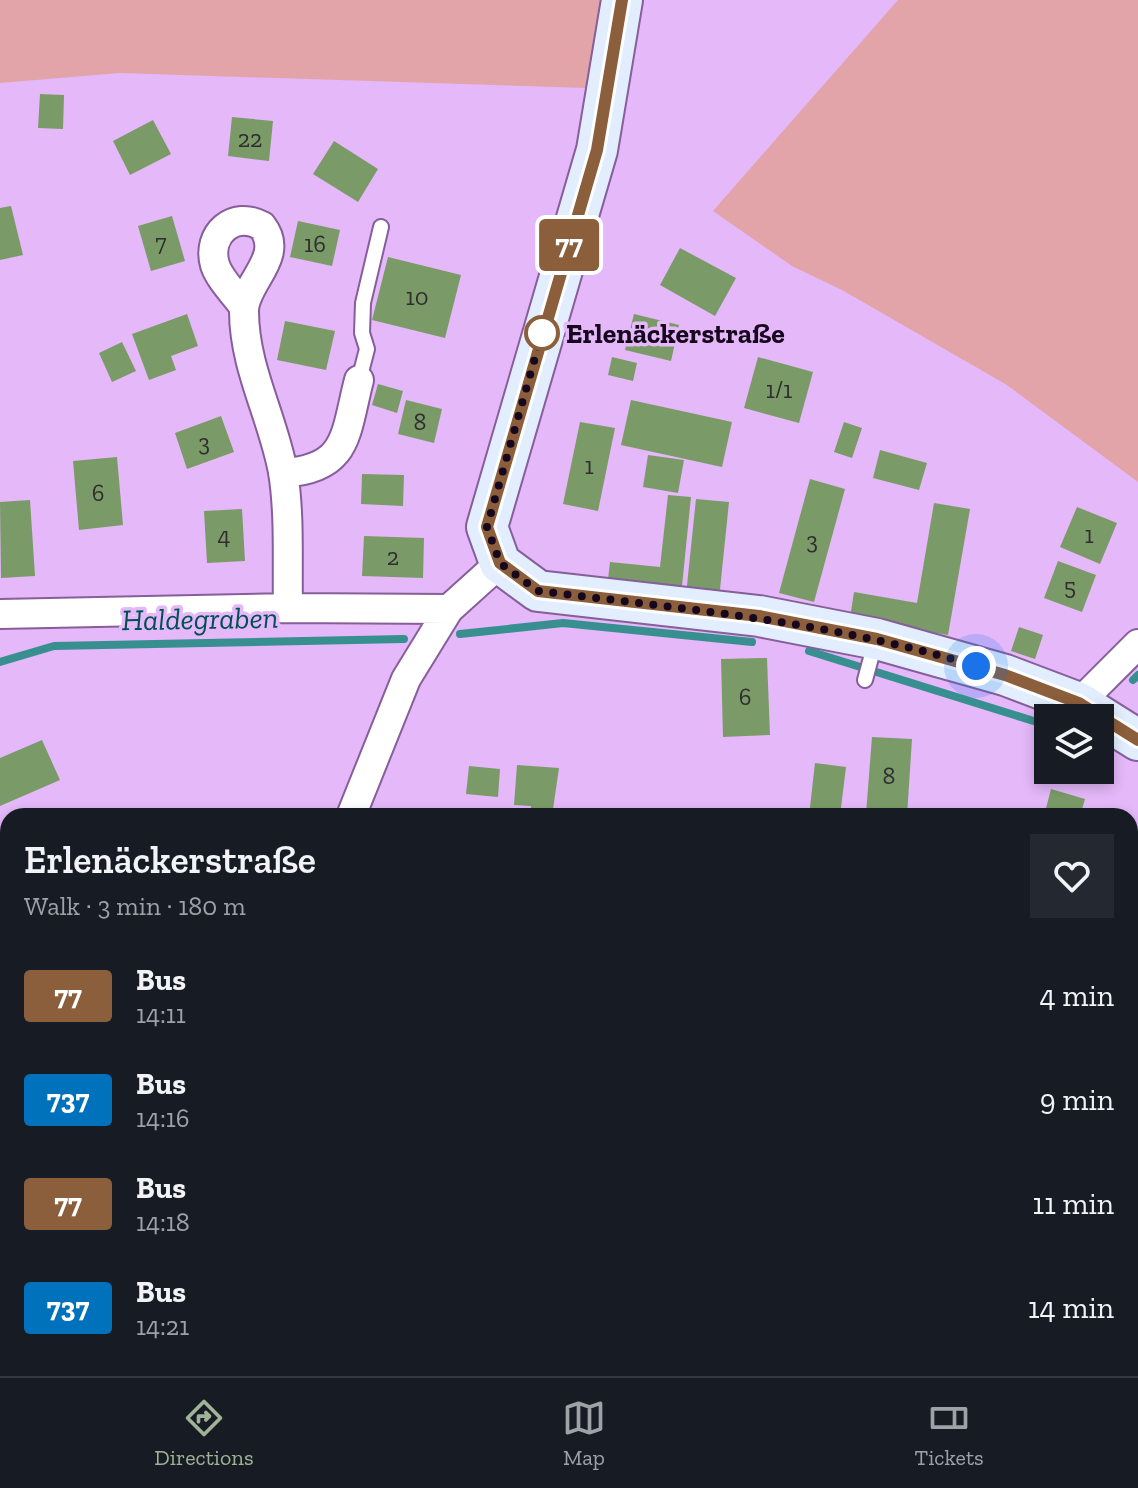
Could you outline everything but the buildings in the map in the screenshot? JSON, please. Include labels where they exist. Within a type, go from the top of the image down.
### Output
[{"type":"street","points":[[622,0],[597,150],[487,527],[500,563],[538,591],[759,616],[874,649],[1005,675],[1079,703],[1138,740]]},
{"type":"street","points":[[244,307],[247,354],[283,473],[288,608]]},
{"type":"street","points":[[283,473],[314,469],[334,456],[343,441],[359,380]]},
{"type":"street","points":[[354,808],[406,679],[449,609],[500,563]]},
{"type":"street","points":[[0,614],[288,608],[449,609]]},
{"type":"street","points":[[1079,703],[1138,644]]},
{"type":"lane","points":[[359,380],[367,349],[362,333],[363,303],[381,227]]},
{"type":"lane","points":[[865,680],[874,649]]},
{"type":"shaded area","points":[[0,0],[601,0],[586,88],[120,73],[0,83]]},
{"type":"shaded area","points":[[898,0],[1138,0],[1138,482],[1007,385],[842,290],[792,266],[713,211]]},
{"type":"waterway","name":"Haldegraben","points":[[460,634],[563,623],[752,642]]},
{"type":"waterway","name":"Haldegraben","points":[[0,662],[54,646],[404,639]]},
{"type":"waterway","name":"Haldegraben","points":[[809,651],[1034,721]]},
{"type":"waterway","name":"Haldegraben","points":[[1133,680],[1138,675]]},
{"type":"bus line","name":"77","points":[[622,0],[597,150],[487,527],[492,548],[500,563],[538,591],[759,616],[877,639],[947,657],[1079,703],[1138,740]]},
{"type":"place","name":"Erlenäckerstraße","points":[[542,333]]},
{"type":"route","points":[[542,333],[487,527],[492,548],[500,563],[518,579],[538,591],[775,619],[877,639],[976,666]]}]
